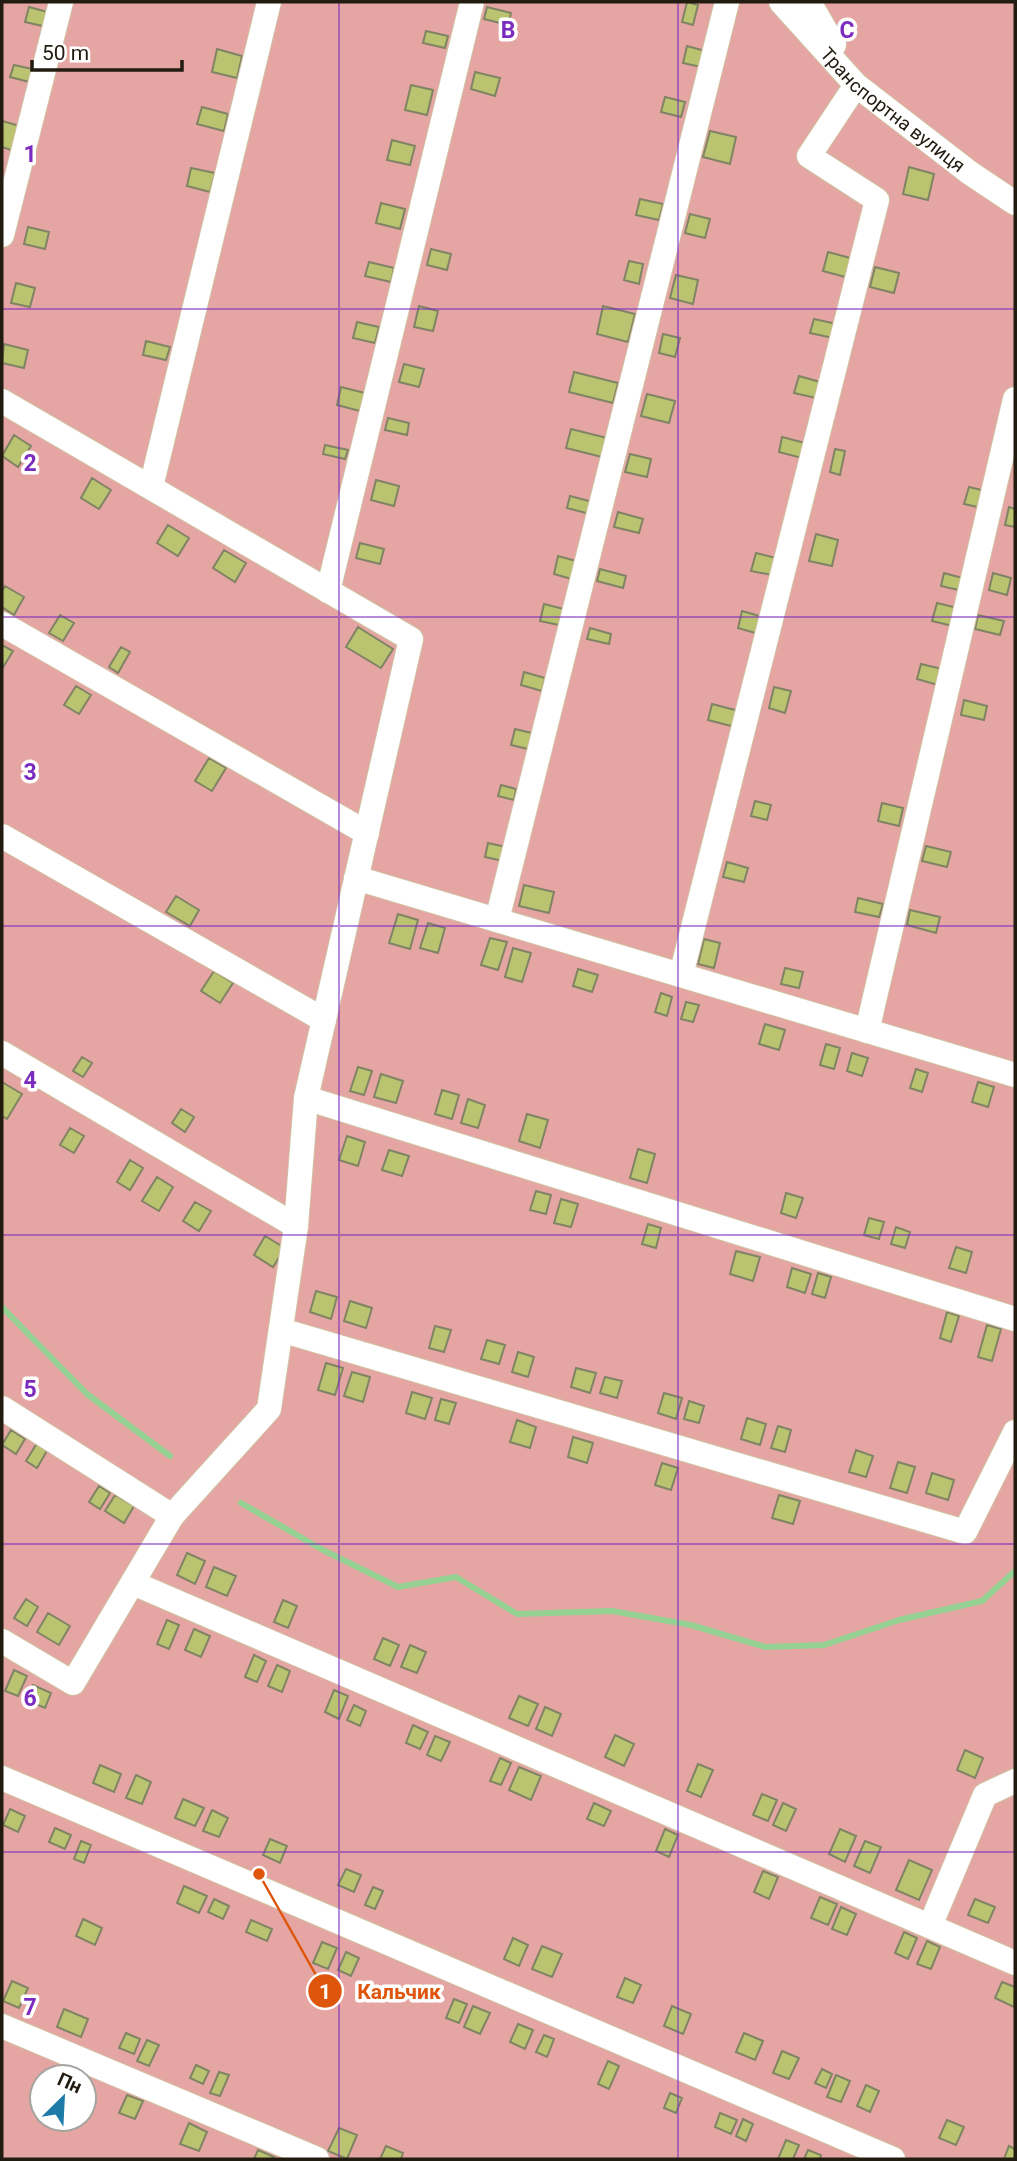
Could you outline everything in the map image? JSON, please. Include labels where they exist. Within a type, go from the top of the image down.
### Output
[{"type":"street","points":[[2,235],[61,2]]},
{"type":"street","points":[[151,487],[269,2]]},
{"type":"street","points":[[328,591],[472,2]]},
{"type":"street","points":[[497,920],[727,2]]},
{"type":"street","name":"Транспортна вулиця","points":[[781,2],[856,85],[970,173],[1015,203]]},
{"type":"street","points":[[681,975],[877,200],[809,156],[856,85],[809,2]]},
{"type":"street","points":[[867,1031],[1015,399]]},
{"type":"street","points":[[2,401],[411,639],[306,1097],[296,1226],[270,1409],[172,1517],[73,1684],[2,1641]]},
{"type":"street","points":[[2,624],[367,833]]},
{"type":"street","points":[[2,836],[324,1020]]},
{"type":"street","points":[[356,878],[1015,1075]]},
{"type":"street","points":[[2,1053],[296,1226]]},
{"type":"street","points":[[306,1097],[1015,1320]]},
{"type":"street","points":[[281,1330],[965,1532],[1015,1432]]},
{"type":"street","points":[[2,1408],[172,1517]]},
{"type":"street","points":[[132,1583],[1015,1963]]},
{"type":"street","points":[[2,1778],[893,2159]]},
{"type":"street","points":[[930,1926],[985,1795],[1015,1781]]},
{"type":"street","points":[[2,2026],[317,2159]]},
{"type":"shaded area","points":[[2,2],[1015,2],[1015,2159],[2,2159]]},
{"type":"building","points":[[687,2],[698,5],[693,25],[682,22]]},
{"type":"building","points":[[29,7],[51,13],[47,27],[25,22]]},
{"type":"building","points":[[487,7],[511,13],[508,25],[484,19]]},
{"type":"building","points":[[426,31],[448,36],[445,48],[423,43]]},
{"type":"building","points":[[687,46],[705,51],[701,67],[683,63]]},
{"type":"building","points":[[217,49],[242,56],[237,78],[212,72]]},
{"type":"building","points":[[14,65],[37,70],[33,83],[10,77]]},
{"type":"building","points":[[475,72],[500,78],[495,96],[471,89]]},
{"type":"building","points":[[411,85],[433,90],[427,115],[405,110]]},
{"type":"building","points":[[665,97],[685,102],[681,117],[661,112]]},
{"type":"building","points":[[202,107],[228,114],[224,131],[197,124]]},
{"type":"building","points":[[2,121],[20,126],[14,151],[2,147]]},
{"type":"building","points":[[710,131],[736,137],[730,164],[703,157]]},
{"type":"building","points":[[392,140],[415,146],[410,165],[387,160]]},
{"type":"building","points":[[909,167],[934,174],[928,200],[903,194]]},
{"type":"building","points":[[191,168],[215,173],[210,192],[187,186]]},
{"type":"building","points":[[640,199],[663,204],[659,220],[636,215]]},
{"type":"building","points":[[381,203],[405,209],[400,229],[376,223]]},
{"type":"building","points":[[690,214],[710,219],[705,238],[685,233]]},
{"type":"building","points":[[28,227],[49,232],[45,249],[24,244]]},
{"type":"building","points":[[431,249],[451,254],[447,270],[427,265]]},
{"type":"building","points":[[828,252],[854,259],[849,278],[823,271]]},
{"type":"building","points":[[629,261],[643,264],[639,284],[624,280]]},
{"type":"building","points":[[369,262],[394,268],[391,282],[365,276]]},
{"type":"building","points":[[875,267],[899,273],[894,293],[870,287]]},
{"type":"building","points":[[676,275],[698,280],[693,304],[670,298]]},
{"type":"building","points":[[16,283],[35,288],[30,307],[11,303]]},
{"type":"building","points":[[419,306],[438,311],[433,331],[414,327]]},
{"type":"building","points":[[603,306],[635,314],[628,342],[597,334]]},
{"type":"building","points":[[814,319],[837,324],[833,338],[810,333]]},
{"type":"building","points":[[357,322],[379,327],[375,343],[353,338]]},
{"type":"building","points":[[663,334],[680,338],[675,357],[659,353]]},
{"type":"building","points":[[146,341],[170,347],[166,360],[143,355]]},
{"type":"building","points":[[4,344],[28,350],[24,368],[2,363]]},
{"type":"building","points":[[404,364],[424,369],[419,387],[399,382]]},
{"type":"building","points":[[574,372],[618,383],[613,403],[569,392]]},
{"type":"building","points":[[799,376],[820,382],[816,398],[794,393]]},
{"type":"building","points":[[341,387],[365,393],[360,411],[337,405]]},
{"type":"building","points":[[647,394],[675,401],[669,423],[641,416]]},
{"type":"building","points":[[388,418],[409,423],[407,435],[385,430]]},
{"type":"building","points":[[571,429],[607,438],[602,457],[566,448]]},
{"type":"building","points":[[14,435],[31,446],[18,467],[2,456]]},
{"type":"building","points":[[782,437],[805,443],[802,458],[779,452]]},
{"type":"building","points":[[325,445],[348,450],[345,459],[323,454]]},
{"type":"building","points":[[835,449],[845,451],[840,475],[830,472]]},
{"type":"building","points":[[630,454],[651,459],[647,477],[625,472]]},
{"type":"building","points":[[92,478],[111,490],[99,509],[81,498]]},
{"type":"building","points":[[376,480],[399,486],[394,506],[371,500]]},
{"type":"building","points":[[969,487],[986,491],[982,508],[964,504]]},
{"type":"building","points":[[570,496],[593,502],[590,514],[567,508]]},
{"type":"building","points":[[1009,507],[1015,509],[1015,527],[1005,525]]},
{"type":"building","points":[[618,512],[643,519],[639,533],[614,527]]},
{"type":"building","points":[[168,525],[189,538],[178,556],[157,543]]},
{"type":"building","points":[[816,534],[838,540],[832,566],[809,561]]},
{"type":"building","points":[[360,543],[384,549],[380,564],[356,558]]},
{"type":"building","points":[[224,550],[246,563],[235,582],[213,568]]},
{"type":"building","points":[[756,553],[776,558],[772,575],[751,571]]},
{"type":"building","points":[[558,556],[580,562],[575,580],[554,574]]},
{"type":"building","points":[[600,569],[626,576],[623,588],[597,581]]},
{"type":"building","points":[[944,573],[966,579],[963,591],[941,586]]},
{"type":"building","points":[[993,573],[1011,578],[1007,595],[989,590]]},
{"type":"building","points":[[5,586],[24,597],[14,615],[2,607],[2,591]]},
{"type":"building","points":[[937,603],[958,608],[953,626],[932,621]]},
{"type":"building","points":[[544,604],[568,610],[564,626],[540,621]]},
{"type":"building","points":[[742,611],[763,617],[759,634],[738,628]]},
{"type":"building","points":[[60,615],[74,623],[63,641],[49,633]]},
{"type":"building","points":[[978,615],[1004,621],[1000,635],[975,629]]},
{"type":"building","points":[[358,627],[393,649],[381,668],[346,647]]},
{"type":"building","points":[[590,628],[611,634],[609,644],[587,639]]},
{"type":"building","points":[[2,645],[13,651],[2,669]]},
{"type":"building","points":[[121,647],[130,652],[118,673],[109,667]]},
{"type":"building","points":[[921,664],[942,669],[938,685],[917,679]]},
{"type":"building","points":[[524,672],[545,678],[542,691],[521,685]]},
{"type":"building","points":[[76,686],[91,695],[79,714],[64,705]]},
{"type":"building","points":[[774,687],[791,691],[785,713],[769,708]]},
{"type":"building","points":[[964,700],[987,706],[984,720],[961,715]]},
{"type":"building","points":[[712,704],[739,711],[735,727],[708,720]]},
{"type":"building","points":[[515,729],[536,734],[532,750],[511,745]]},
{"type":"building","points":[[209,758],[226,768],[212,791],[195,781]]},
{"type":"building","points":[[501,785],[516,789],[514,800],[498,796]]},
{"type":"building","points":[[755,801],[771,805],[767,820],[751,816]]},
{"type":"building","points":[[882,803],[903,808],[899,826],[878,821]]},
{"type":"building","points":[[488,843],[506,847],[503,861],[485,857]]},
{"type":"building","points":[[926,846],[951,852],[947,867],[922,861]]},
{"type":"building","points":[[727,862],[748,868],[744,882],[723,877]]},
{"type":"building","points":[[524,885],[554,892],[549,913],[519,906]]},
{"type":"building","points":[[176,896],[199,910],[190,926],[166,912]]},
{"type":"building","points":[[858,898],[883,904],[879,917],[855,912]]},
{"type":"building","points":[[910,910],[940,917],[936,933],[907,925]]},
{"type":"building","points":[[398,914],[418,920],[410,949],[389,943]]},
{"type":"building","points":[[428,923],[445,928],[438,953],[420,948]]},
{"type":"building","points":[[490,938],[507,942],[498,970],[481,965]]},
{"type":"building","points":[[704,939],[720,943],[714,968],[698,964]]},
{"type":"building","points":[[513,948],[531,953],[522,982],[505,977]]},
{"type":"building","points":[[785,968],[803,972],[799,988],[781,984]]},
{"type":"building","points":[[578,969],[598,975],[592,992],[573,986]]},
{"type":"building","points":[[214,971],[233,983],[220,1003],[201,991]]},
{"type":"building","points":[[661,993],[672,997],[667,1016],[655,1012]]},
{"type":"building","points":[[686,1002],[699,1005],[693,1022],[681,1019]]},
{"type":"building","points":[[765,1024],[785,1030],[779,1050],[759,1044]]},
{"type":"building","points":[[826,1044],[840,1048],[834,1069],[820,1065]]},
{"type":"building","points":[[852,1053],[868,1058],[862,1076],[847,1071]]},
{"type":"building","points":[[82,1057],[92,1063],[83,1077],[73,1071]]},
{"type":"building","points":[[358,1067],[372,1071],[364,1095],[350,1091]]},
{"type":"building","points":[[916,1069],[928,1073],[922,1092],[910,1088]]},
{"type":"building","points":[[381,1074],[403,1081],[396,1103],[374,1097]]},
{"type":"building","points":[[2,1082],[22,1094],[7,1119],[2,1116]]},
{"type":"building","points":[[978,1082],[994,1087],[988,1107],[972,1102]]},
{"type":"building","points":[[442,1090],[459,1095],[452,1119],[435,1114]]},
{"type":"building","points":[[468,1099],[485,1105],[478,1128],[461,1123]]},
{"type":"building","points":[[181,1109],[194,1117],[185,1132],[172,1123]]},
{"type":"building","points":[[527,1114],[548,1120],[540,1148],[519,1141]]},
{"type":"building","points":[[70,1128],[84,1136],[74,1153],[60,1145]]},
{"type":"building","points":[[347,1136],[365,1142],[358,1166],[339,1160]]},
{"type":"building","points":[[638,1149],[655,1154],[647,1183],[630,1178]]},
{"type":"building","points":[[389,1150],[409,1156],[402,1176],[382,1170]]},
{"type":"building","points":[[130,1160],[143,1168],[130,1190],[117,1182]]},
{"type":"building","points":[[157,1177],[173,1187],[159,1211],[142,1201]]},
{"type":"building","points":[[536,1191],[551,1195],[546,1214],[530,1210]]},
{"type":"building","points":[[786,1193],[803,1198],[796,1218],[781,1213]]},
{"type":"building","points":[[561,1199],[578,1204],[571,1227],[554,1223]]},
{"type":"building","points":[[195,1202],[211,1211],[199,1231],[183,1221]]},
{"type":"building","points":[[869,1218],[884,1222],[879,1239],[864,1235]]},
{"type":"building","points":[[648,1224],[661,1228],[656,1248],[642,1244]]},
{"type":"building","points":[[896,1227],[910,1232],[905,1248],[891,1244]]},
{"type":"building","points":[[265,1236],[285,1248],[273,1267],[254,1255]]},
{"type":"building","points":[[956,1247],[972,1252],[966,1273],[949,1268]]},
{"type":"building","points":[[736,1251],[760,1257],[753,1281],[730,1274]]},
{"type":"building","points":[[792,1268],[811,1274],[805,1293],[787,1287]]},
{"type":"building","points":[[818,1273],[831,1277],[825,1298],[812,1294]]},
{"type":"building","points":[[316,1291],[337,1297],[331,1319],[310,1312]]},
{"type":"building","points":[[350,1301],[372,1308],[366,1328],[344,1321]]},
{"type":"building","points":[[947,1312],[959,1316],[951,1342],[940,1338]]},
{"type":"building","points":[[987,1325],[1001,1329],[992,1361],[978,1357]]},
{"type":"building","points":[[435,1326],[451,1330],[444,1352],[429,1348]]},
{"type":"building","points":[[487,1340],[505,1345],[499,1364],[481,1359]]},
{"type":"building","points":[[518,1352],[534,1357],[528,1377],[512,1372]]},
{"type":"building","points":[[326,1363],[343,1368],[335,1395],[318,1390]]},
{"type":"building","points":[[576,1368],[596,1373],[590,1393],[571,1387]]},
{"type":"building","points":[[352,1372],[370,1377],[363,1402],[344,1396]]},
{"type":"building","points":[[605,1377],[622,1381],[617,1398],[600,1393]]},
{"type":"building","points":[[412,1392],[432,1398],[425,1419],[406,1413]]},
{"type":"building","points":[[664,1393],[682,1398],[676,1419],[658,1413]]},
{"type":"building","points":[[441,1399],[456,1403],[449,1424],[435,1420]]},
{"type":"building","points":[[689,1401],[704,1406],[699,1423],[684,1419]]},
{"type":"building","points":[[747,1418],[766,1424],[760,1445],[741,1439]]},
{"type":"building","points":[[517,1420],[536,1427],[530,1448],[510,1442]]},
{"type":"building","points":[[778,1426],[791,1430],[785,1452],[771,1448]]},
{"type":"building","points":[[11,1430],[25,1439],[16,1454],[2,1445]]},
{"type":"building","points":[[573,1437],[593,1443],[587,1463],[568,1457]]},
{"type":"building","points":[[37,1443],[48,1449],[37,1468],[26,1461]]},
{"type":"building","points":[[856,1450],[873,1456],[866,1477],[849,1472]]},
{"type":"building","points":[[898,1462],[915,1467],[907,1493],[890,1488]]},
{"type":"building","points":[[662,1463],[678,1468],[671,1490],[655,1485]]},
{"type":"building","points":[[932,1473],[954,1480],[948,1500],[926,1493]]},
{"type":"building","points":[[99,1486],[110,1493],[100,1509],[89,1502]]},
{"type":"building","points":[[115,1495],[134,1506],[124,1523],[105,1511]]},
{"type":"building","points":[[779,1495],[800,1501],[793,1524],[772,1518]]},
{"type":"building","points":[[187,1553],[205,1561],[195,1584],[177,1575]]},
{"type":"building","points":[[214,1567],[236,1576],[227,1596],[206,1587]]},
{"type":"building","points":[[26,1599],[38,1607],[27,1626],[14,1618]]},
{"type":"building","points":[[283,1600],[297,1606],[288,1628],[274,1622]]},
{"type":"building","points":[[48,1613],[70,1626],[59,1645],[37,1632]]},
{"type":"building","points":[[167,1620],[179,1625],[169,1649],[157,1644]]},
{"type":"building","points":[[194,1629],[210,1636],[201,1657],[185,1650]]},
{"type":"building","points":[[383,1638],[399,1645],[390,1666],[374,1659]]},
{"type":"building","points":[[410,1645],[426,1652],[417,1673],[401,1667]]},
{"type":"building","points":[[254,1655],[266,1661],[257,1682],[245,1677]]},
{"type":"building","points":[[277,1665],[290,1671],[282,1692],[268,1686]]},
{"type":"building","points":[[14,1670],[27,1676],[18,1696],[5,1691]]},
{"type":"building","points":[[33,1685],[51,1693],[45,1708],[26,1700]]},
{"type":"building","points":[[334,1690],[348,1696],[339,1719],[325,1712]]},
{"type":"building","points":[[519,1696],[538,1704],[528,1726],[509,1718]]},
{"type":"building","points":[[354,1705],[366,1711],[360,1726],[347,1720]]},
{"type":"building","points":[[545,1707],[561,1714],[552,1736],[536,1729]]},
{"type":"building","points":[[413,1725],[428,1732],[420,1749],[406,1743]]},
{"type":"building","points":[[615,1735],[634,1744],[624,1766],[605,1757]]},
{"type":"building","points":[[435,1736],[450,1742],[441,1761],[427,1755]]},
{"type":"building","points":[[965,1750],[983,1758],[975,1778],[957,1770]]},
{"type":"building","points":[[500,1758],[511,1763],[501,1785],[490,1781]]},
{"type":"building","points":[[698,1764],[713,1770],[701,1797],[687,1791]]},
{"type":"building","points":[[100,1765],[121,1774],[114,1792],[93,1783]]},
{"type":"building","points":[[519,1767],[541,1776],[531,1800],[509,1790]]},
{"type":"building","points":[[136,1775],[151,1782],[142,1804],[126,1798]]},
{"type":"building","points":[[762,1794],[777,1800],[768,1821],[753,1815]]},
{"type":"building","points":[[183,1799],[204,1808],[195,1826],[175,1818]]},
{"type":"building","points":[[594,1803],[611,1811],[604,1826],[587,1819]]},
{"type":"building","points":[[783,1803],[796,1809],[786,1831],[773,1825]]},
{"type":"building","points":[[10,1809],[25,1816],[18,1832],[3,1825]]},
{"type":"building","points":[[212,1810],[228,1818],[219,1837],[203,1831]]},
{"type":"building","points":[[55,1828],[71,1835],[65,1849],[49,1842]]},
{"type":"building","points":[[665,1829],[678,1835],[669,1857],[656,1851]]},
{"type":"building","points":[[840,1829],[856,1836],[845,1862],[829,1854]]},
{"type":"building","points":[[270,1839],[287,1846],[280,1863],[263,1855]]},
{"type":"building","points":[[81,1841],[91,1845],[84,1863],[74,1859]]},
{"type":"building","points":[[865,1841],[881,1847],[870,1873],[854,1866]]},
{"type":"building","points":[[909,1860],[932,1870],[919,1900],[896,1890]]},
{"type":"building","points":[[346,1869],[361,1875],[354,1892],[338,1885]]},
{"type":"building","points":[[763,1871],[778,1877],[769,1899],[754,1892]]},
{"type":"building","points":[[184,1886],[207,1896],[199,1913],[177,1903]]},
{"type":"building","points":[[373,1887],[383,1891],[375,1909],[365,1905]]},
{"type":"building","points":[[820,1897],[837,1904],[828,1925],[811,1918]]},
{"type":"building","points":[[214,1899],[229,1906],[223,1919],[208,1912]]},
{"type":"building","points":[[975,1899],[995,1907],[988,1923],[968,1915]]},
{"type":"building","points":[[841,1907],[856,1914],[847,1935],[832,1929]]},
{"type":"building","points":[[83,1919],[102,1928],[95,1945],[76,1936]]},
{"type":"building","points":[[251,1920],[272,1929],[267,1941],[246,1932]]},
{"type":"building","points":[[904,1932],[917,1938],[908,1959],[895,1953]]},
{"type":"building","points":[[513,1938],[528,1945],[519,1966],[504,1959]]},
{"type":"building","points":[[927,1941],[940,1947],[931,1969],[917,1964]]},
{"type":"building","points":[[322,1942],[337,1948],[328,1969],[313,1963]]},
{"type":"building","points":[[542,1946],[562,1954],[552,1977],[532,1969]]},
{"type":"building","points":[[346,1952],[359,1958],[351,1976],[338,1970]]},
{"type":"building","points":[[625,1978],[641,1985],[633,2003],[617,1997]]},
{"type":"building","points":[[12,1981],[28,1988],[19,2008],[3,2001]]},
{"type":"building","points":[[1002,1982],[1015,1987],[1014,2007],[995,1998]]},
{"type":"building","points":[[454,1999],[467,2004],[459,2023],[446,2018]]},
{"type":"building","points":[[473,2006],[490,2013],[480,2034],[464,2027]]},
{"type":"building","points":[[672,2006],[691,2014],[683,2034],[664,2026]]},
{"type":"building","points":[[64,2009],[88,2019],[81,2037],[57,2027]]},
{"type":"building","points":[[518,2024],[533,2030],[525,2049],[510,2042]]},
{"type":"building","points":[[126,2033],[140,2039],[134,2054],[119,2048]]},
{"type":"building","points":[[744,2033],[763,2041],[755,2060],[736,2052]]},
{"type":"building","points":[[544,2035],[554,2039],[547,2057],[536,2052]]},
{"type":"building","points":[[147,2040],[159,2045],[149,2066],[137,2061]]},
{"type":"building","points":[[782,2051],[799,2058],[789,2079],[773,2073]]},
{"type":"building","points":[[608,2061],[619,2066],[609,2089],[598,2084]]},
{"type":"building","points":[[196,2065],[209,2071],[203,2084],[190,2078]]},
{"type":"building","points":[[822,2069],[832,2074],[826,2088],[815,2083]]},
{"type":"building","points":[[219,2072],[229,2075],[220,2096],[210,2093]]},
{"type":"building","points":[[836,2075],[850,2081],[841,2102],[827,2097]]},
{"type":"building","points":[[866,2085],[879,2091],[870,2112],[857,2106]]},
{"type":"building","points":[[670,2093],[682,2098],[676,2113],[664,2108]]},
{"type":"building","points":[[127,2095],[143,2101],[135,2119],[119,2113]]},
{"type":"building","points":[[720,2113],[737,2120],[731,2134],[715,2127]]},
{"type":"building","points":[[743,2119],[753,2124],[746,2141],[736,2136]]},
{"type":"building","points":[[947,2120],[964,2127],[956,2145],[939,2138]]},
{"type":"building","points":[[189,2123],[207,2132],[199,2151],[180,2144]]},
{"type":"building","points":[[339,2128],[357,2135],[347,2159],[328,2151]]},
{"type":"building","points":[[786,2140],[799,2145],[793,2159],[778,2159]]},
{"type":"building","points":[[386,2146],[403,2153],[401,2159],[380,2159]]},
{"type":"building","points":[[1009,2146],[1015,2149],[1015,2159],[1004,2159]]},
{"type":"building","points":[[258,2150],[274,2157],[273,2159],[254,2159]]},
{"type":"building","points":[[808,2150],[821,2155],[820,2159],[804,2159]]},
{"type":"waterway","points":[[2,1307],[87,1394],[170,1456]]},
{"type":"waterway","points":[[241,1503],[323,1550],[398,1587],[456,1577],[517,1614],[612,1611],[691,1625],[765,1647],[824,1645],[899,1620],[982,1601],[1015,1571]]},
{"type":"place","name":"Кальчик","points":[[259,1874]]}]
